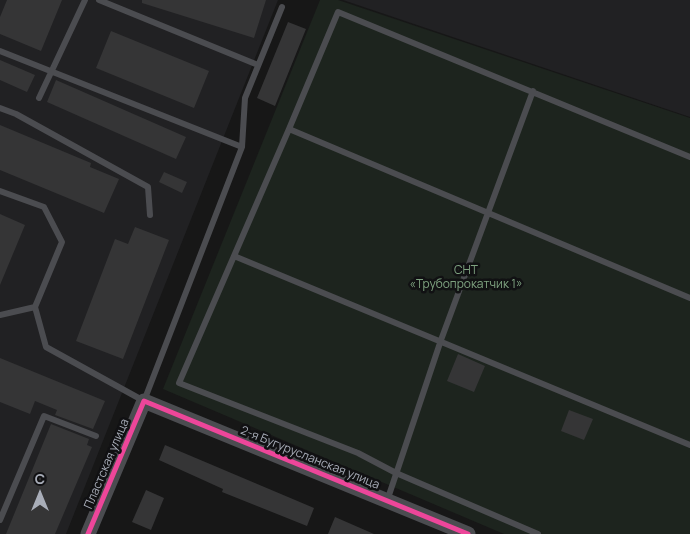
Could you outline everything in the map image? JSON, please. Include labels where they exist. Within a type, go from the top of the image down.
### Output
[{"type":"street","name":"2-я Бугурусланская улица","points":[[144,401],[468,534]]},
{"type":"street","name":"Пластская улица","points":[[88,534],[144,401]]},
{"type":"lane","points":[[39,98],[85,0]]},
{"type":"lane","points":[[98,0],[258,65]]},
{"type":"lane","points":[[0,191],[44,207],[62,242],[35,307],[46,347],[144,401],[242,147],[245,98],[282,6]]},
{"type":"lane","points":[[538,534],[396,473],[358,454],[179,383],[338,12],[690,157]]},
{"type":"lane","points":[[0,51],[242,147]]},
{"type":"lane","points":[[387,501],[486,212],[533,91]]},
{"type":"lane","points":[[0,108],[16,114],[148,187],[150,215]]},
{"type":"lane","points":[[289,130],[690,298]]},
{"type":"lane","points":[[234,256],[690,444]]},
{"type":"lane","points":[[0,315],[35,307]]},
{"type":"lane","points":[[0,520],[44,416],[96,436]]},
{"type":"shaded area","points":[[0,0],[278,0],[66,534],[0,534]]},
{"type":"shaded area","points":[[343,0],[690,0],[690,117]]},
{"type":"green space","name":"СНТ «Трубопрокатчик 1»","points":[[320,0],[338,0],[690,118],[690,534],[504,534],[163,389]]},
{"type":"building","points":[[7,0],[62,0],[41,51],[0,34],[0,17]]},
{"type":"building","points":[[142,0],[266,0],[254,38],[142,3]]},
{"type":"building","points":[[288,22],[306,29],[275,106],[257,98]]},
{"type":"building","points":[[111,31],[209,71],[194,108],[96,68]]},
{"type":"building","points":[[0,60],[35,75],[27,92],[0,80]]},
{"type":"building","points":[[56,80],[186,137],[176,159],[47,102]]},
{"type":"building","points":[[0,125],[91,163],[90,167],[119,179],[104,213],[0,170]]},
{"type":"building","points":[[164,172],[187,182],[182,193],[159,182]]},
{"type":"building","points":[[0,214],[25,225],[0,285]]},
{"type":"building","points":[[135,227],[169,240],[123,359],[76,341],[115,239],[128,244]]},
{"type":"building","points":[[458,354],[485,366],[474,392],[447,381]]},
{"type":"building","points":[[0,358],[105,401],[93,429],[55,415],[57,410],[35,401],[30,414],[0,402]]},
{"type":"building","points":[[569,410],[593,419],[584,440],[561,431]]},
{"type":"building","points":[[51,424],[89,439],[87,445],[92,447],[55,534],[6,534]]},
{"type":"building","points":[[165,445],[314,508],[307,526],[222,492],[223,489],[159,460]]},
{"type":"building","points":[[146,490],[164,498],[151,530],[132,522]]},
{"type":"building","points":[[335,517],[374,534],[328,534]]},
{"type":"cycle path","points":[[88,534],[144,401],[468,534]]}]
